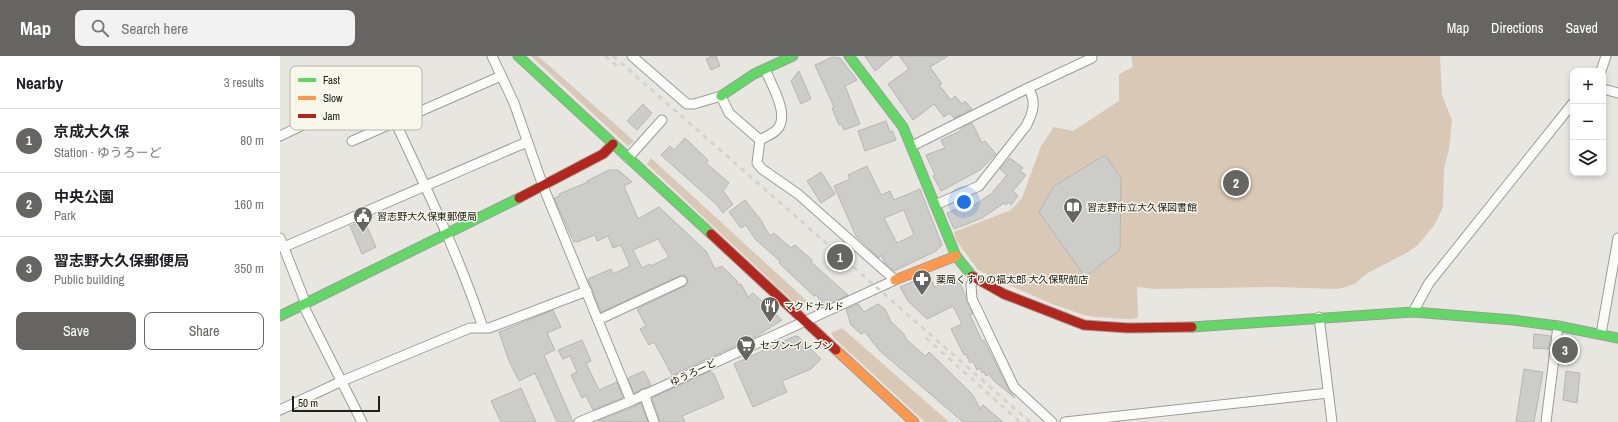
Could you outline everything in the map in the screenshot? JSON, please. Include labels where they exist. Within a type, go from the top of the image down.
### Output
[{"type":"street","points":[[492,56],[514,104],[543,186],[631,400]]},
{"type":"street","points":[[518,56],[914,422]]},
{"type":"street","points":[[632,56],[687,104],[694,104],[721,96],[765,69],[793,56]]},
{"type":"street","points":[[849,56],[903,127],[956,256],[974,278],[1004,294],[1084,325],[1128,328],[1204,327],[1413,312],[1513,320],[1558,326],[1618,338]]},
{"type":"street","points":[[912,146],[1092,58],[1091,56]]},
{"type":"street","points":[[1602,68],[1606,56]]},
{"type":"street","points":[[760,140],[775,132],[780,126],[782,118],[782,110],[765,69]]},
{"type":"street","points":[[422,110],[501,76]]},
{"type":"street","points":[[936,205],[972,190],[983,182],[1030,119],[1034,104],[1032,94],[1028,88]]},
{"type":"street","points":[[1606,91],[1618,93]]},
{"type":"street","points":[[721,96],[729,114],[760,140]]},
{"type":"street","points":[[1413,312],[1429,283],[1572,104]]},
{"type":"street","points":[[628,158],[662,120]]},
{"type":"street","points":[[280,136],[293,130]]},
{"type":"street","points":[[352,141],[377,130]]},
{"type":"street","points":[[399,130],[447,234],[469,286],[483,328]]},
{"type":"street","points":[[760,140],[757,163],[762,170],[798,194],[895,280],[956,256]]},
{"type":"street","points":[[362,422],[305,304],[282,242],[424,186],[527,142]]},
{"type":"street","points":[[280,316],[543,186],[603,154],[613,144]]},
{"type":"street","points":[[1601,334],[1618,238]]},
{"type":"street","points":[[974,278],[970,285],[972,299],[1014,387],[1052,422]]},
{"type":"street","name":"ゆうろーど","points":[[579,422],[631,400],[895,280]]},
{"type":"street","points":[[598,320],[682,281]]},
{"type":"street","points":[[280,410],[342,381],[470,328],[489,328],[587,291]]},
{"type":"street","points":[[1319,318],[1332,422]]},
{"type":"street","points":[[1546,422],[1558,326]]},
{"type":"street","points":[[1065,422],[1149,418],[1328,393]]},
{"type":"street","points":[[644,394],[654,422]]},
{"type":"shaded area","points":[[531,56],[538,56],[634,141],[628,146]]},
{"type":"shaded area","points":[[1131,56],[1440,56],[1442,95],[1452,120],[1449,149],[1444,168],[1443,207],[1435,224],[1418,245],[1408,252],[1366,274],[1355,284],[1338,289],[1275,287],[1154,289],[1137,287],[1138,318],[1128,319],[1084,315],[1052,304],[978,270],[956,240],[954,232],[1011,210],[1022,198],[1041,146],[1054,127],[1073,131],[1119,101],[1119,74],[1133,67]]},
{"type":"shaded area","points":[[651,158],[807,301],[798,306],[647,164]]},
{"type":"shaded area","points":[[842,328],[949,422],[925,422],[834,338],[831,333]]},
{"type":"building","points":[[716,56],[720,66],[711,70],[706,59]]},
{"type":"building","points":[[865,56],[893,56],[875,71]]},
{"type":"building","points":[[899,56],[948,56],[930,67],[942,84],[939,85],[951,100],[955,96],[962,104],[965,101],[972,109],[954,118],[949,113],[944,117],[934,104],[913,120],[888,84],[909,69]]},
{"type":"building","points":[[833,57],[840,58],[857,80],[845,86],[860,124],[844,130],[841,124],[839,125],[832,108],[834,107],[815,65]]},
{"type":"building","points":[[799,71],[811,99],[801,104],[791,81]]},
{"type":"building","points":[[643,104],[652,113],[637,130],[627,121]]},
{"type":"building","points":[[886,121],[890,132],[892,131],[896,140],[865,151],[858,131]]},
{"type":"building","points":[[972,123],[982,143],[985,141],[996,154],[980,170],[941,191],[933,176],[935,175],[926,155],[945,148],[941,140],[960,131],[962,128]]},
{"type":"building","points":[[685,138],[708,160],[706,163],[729,183],[723,191],[733,204],[723,213],[717,205],[661,155],[670,146],[674,150]]},
{"type":"building","points":[[1105,155],[1121,178],[1120,250],[1085,277],[1039,212],[1054,186]]},
{"type":"building","points":[[1010,158],[1023,168],[1020,171],[1026,175],[1013,191],[1018,196],[1011,205],[1008,202],[1006,205],[1004,203],[982,218],[954,229],[947,213],[966,205],[968,209],[991,194],[1007,175],[1000,169]]},
{"type":"building","points":[[867,166],[881,195],[890,191],[894,200],[920,189],[942,245],[936,251],[894,271],[885,263],[881,255],[879,258],[856,236],[834,186],[850,179],[848,175]],"holes":[[[904,210],[914,235],[897,243],[884,218]]]},
{"type":"building","points":[[609,170],[618,170],[632,182],[624,186],[638,219],[659,207],[706,251],[715,269],[722,266],[739,285],[741,284],[748,297],[753,293],[782,320],[757,336],[672,375],[654,342],[649,345],[640,329],[646,326],[637,309],[685,286],[688,282],[687,278],[683,275],[679,276],[601,312],[588,279],[611,269],[613,274],[630,266],[621,245],[613,248],[608,236],[597,241],[595,235],[574,242],[554,198],[560,196],[559,194],[588,182],[587,181]],"holes":[[[658,239],[669,257],[651,266],[650,264],[642,268],[633,250]]]},
{"type":"building","points":[[821,172],[835,194],[821,203],[807,181]]},
{"type":"building","points":[[745,200],[760,219],[770,236],[774,233],[791,248],[795,245],[812,260],[811,262],[848,295],[833,302],[831,300],[824,306],[816,295],[814,296],[779,263],[780,261],[756,240],[746,225],[741,228],[729,212]]},
{"type":"building","points":[[364,220],[376,247],[362,254],[350,226]]},
{"type":"building","points":[[917,280],[932,281],[934,287],[946,282],[960,283],[973,314],[970,315],[982,341],[984,340],[1009,390],[1015,398],[993,380],[989,374],[986,376],[984,372],[982,373],[980,368],[977,370],[973,361],[970,363],[966,354],[964,355],[951,329],[962,324],[953,306],[927,319],[908,301],[900,287]]},
{"type":"building","points":[[858,304],[864,312],[878,304],[885,309],[891,322],[903,333],[907,340],[925,356],[929,352],[973,395],[980,409],[983,405],[1003,422],[963,422],[880,351],[865,332],[861,334],[851,325],[846,309]]},
{"type":"building","points":[[553,310],[561,327],[547,333],[555,350],[544,355],[573,422],[557,422],[535,373],[519,381],[509,361],[499,332]]},
{"type":"building","points":[[1534,334],[1551,336],[1549,349],[1533,348]]},
{"type":"building","points":[[795,336],[799,337],[821,359],[811,369],[782,381],[787,392],[753,407],[734,364]]},
{"type":"building","points":[[1563,337],[1572,338],[1569,364],[1559,363]]},
{"type":"building","points":[[582,340],[591,361],[586,363],[599,390],[617,382],[623,398],[593,410],[586,396],[582,398],[571,375],[577,372],[570,356],[563,359],[558,350]]},
{"type":"building","points":[[1524,369],[1543,372],[1534,422],[1516,422]]},
{"type":"building","points":[[644,371],[651,385],[634,393],[628,378]]},
{"type":"building","points":[[710,371],[714,374],[724,398],[682,416],[685,422],[660,422],[652,398]]},
{"type":"building","points":[[1566,371],[1580,373],[1577,403],[1563,400]]},
{"type":"building","points":[[521,388],[536,422],[501,422],[491,401]]},
{"type":"building","points":[[641,403],[648,422],[598,421],[633,407]]},
{"type":"railway","points":[[605,56],[617,66]]},
{"type":"railway","points":[[613,56],[1030,422]]},
{"type":"railway","points":[[926,338],[1020,422]]},
{"type":"traffic: fast","points":[[518,56],[711,234]]},
{"type":"traffic: fast","points":[[721,96],[754,74],[793,56]]},
{"type":"traffic: fast","points":[[849,56],[903,127],[956,256],[972,276]]},
{"type":"traffic: fast","points":[[280,316],[519,198]]},
{"type":"traffic: fast","points":[[1192,327],[1413,312],[1513,320],[1558,326],[1618,338]]},
{"type":"traffic: slow","points":[[895,280],[956,256]]},
{"type":"traffic: slow","points":[[836,350],[914,422]]},
{"type":"traffic: jam","points":[[519,198],[603,154],[613,144]]},
{"type":"traffic: jam","points":[[711,234],[836,350]]},
{"type":"traffic: jam","points":[[972,276],[1004,294],[1084,325],[1128,328],[1192,327]]},
{"type":"place","name":"中央公園","points":[[1236,183]]},
{"type":"place","name":"習志野市立大久保図書館","points":[[1073,224]]},
{"type":"place","name":"習志野大久保東郵便局","points":[[363,233]]},
{"type":"place","name":"京成大久保","points":[[840,257]]},
{"type":"place","name":"薬局くすりの福太郎 大久保駅前店","points":[[922,296]]},
{"type":"place","name":"マクドナルド","points":[[770,323]]},
{"type":"place","name":"習志野大久保郵便局","points":[[1565,350]]},
{"type":"place","name":"セブン-イレブン","points":[[746,362]]}]
